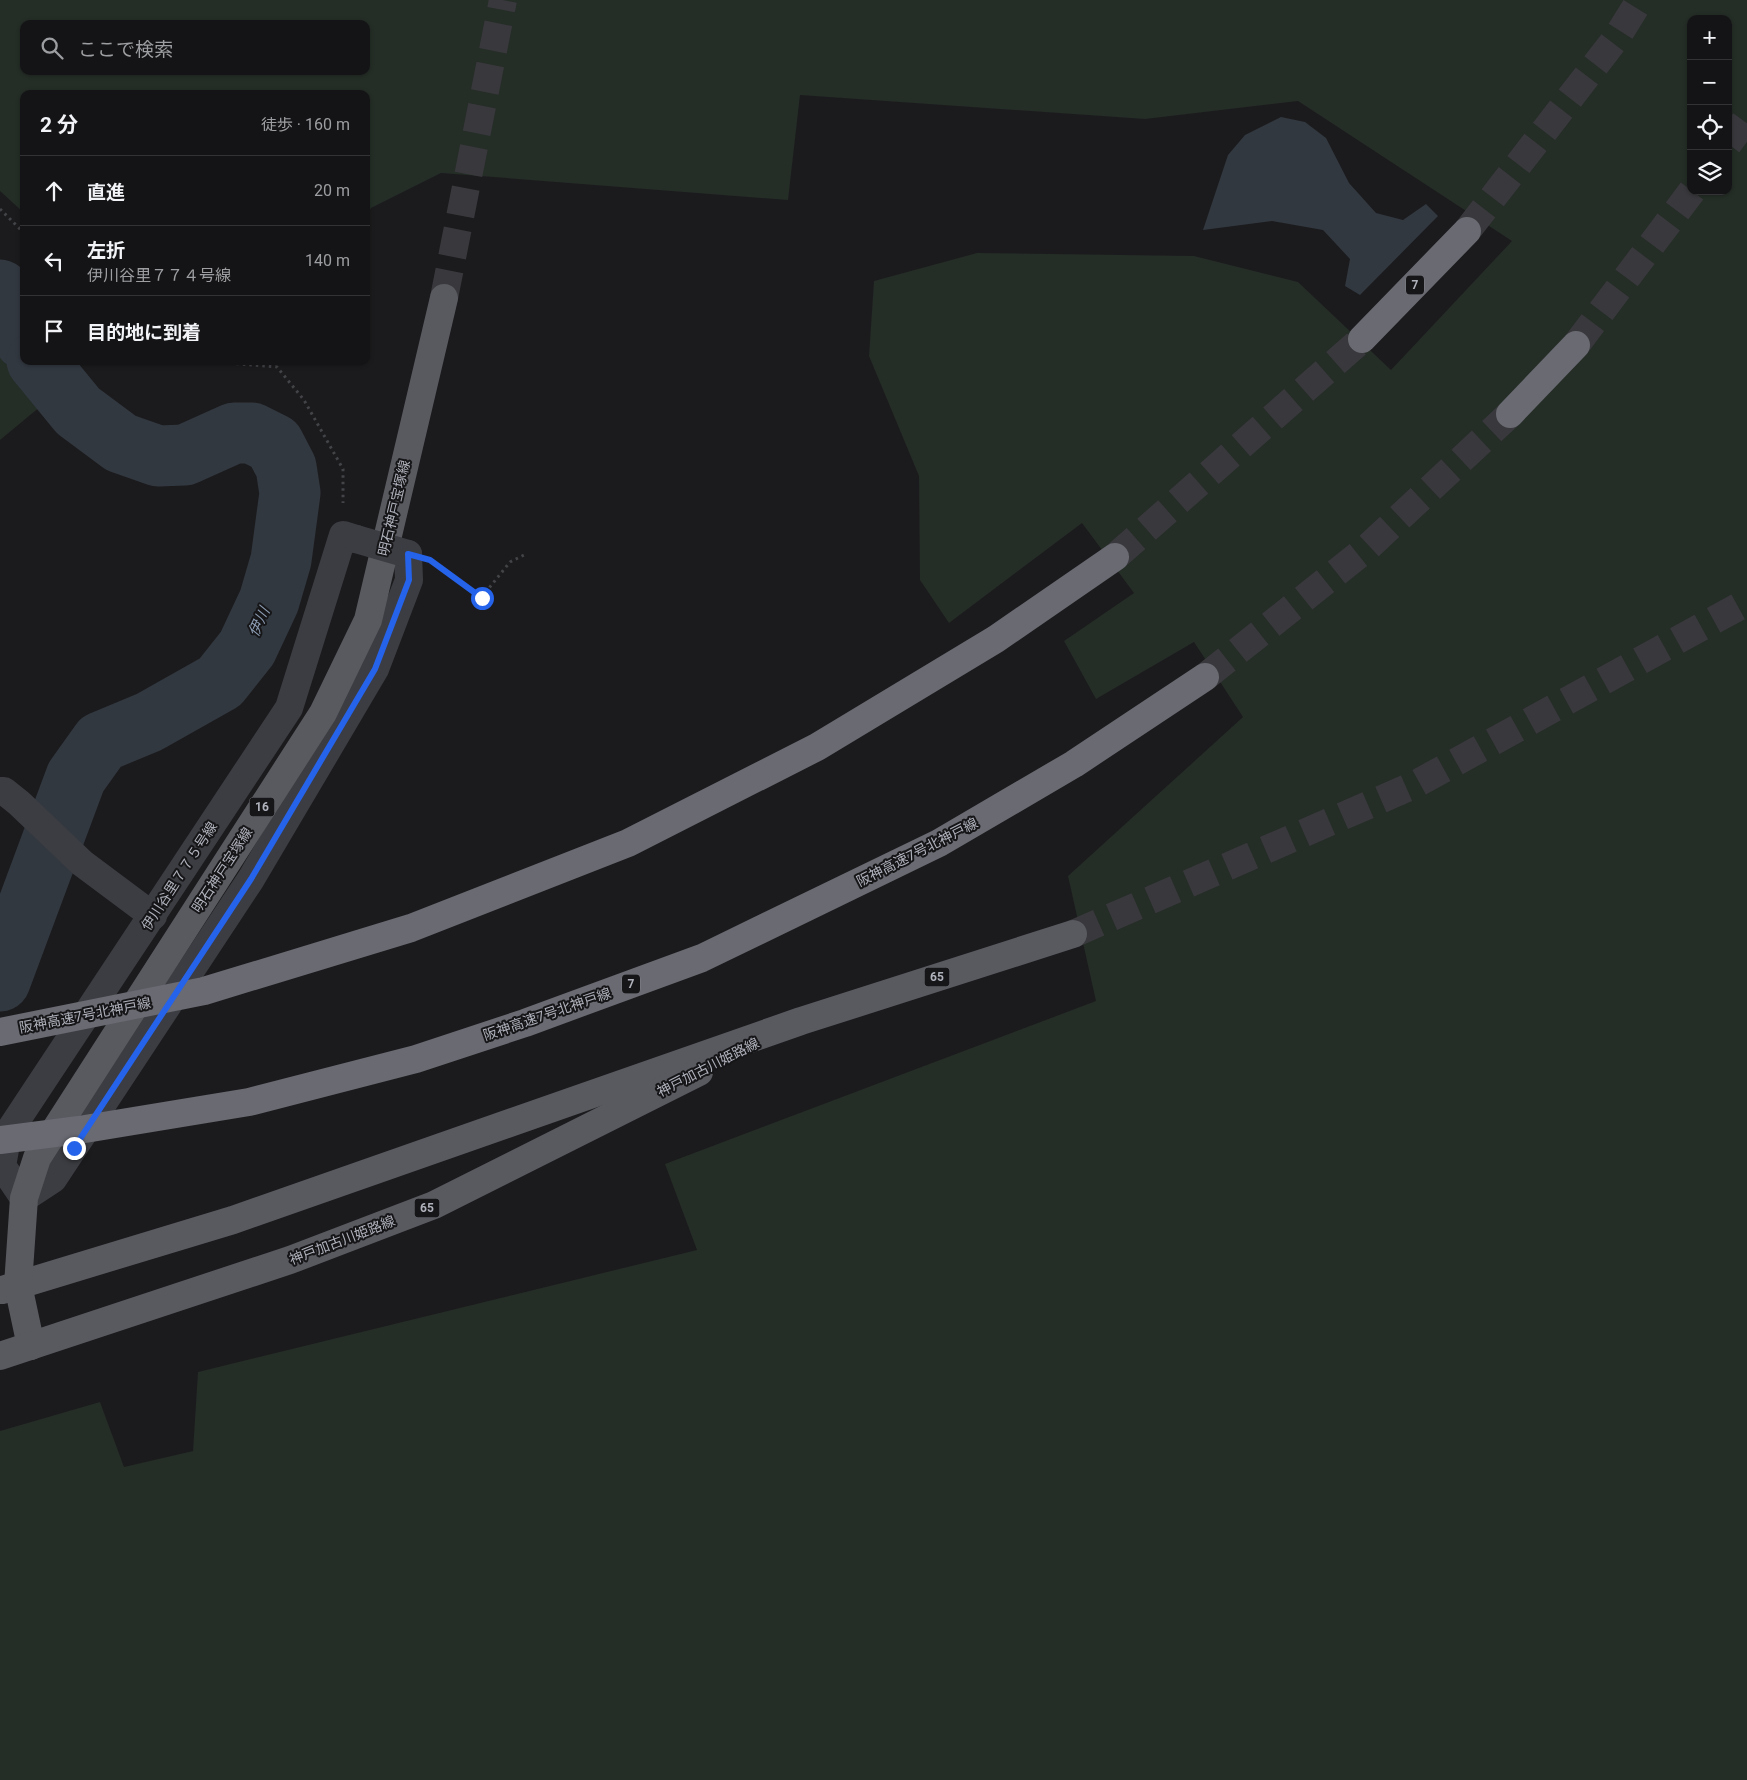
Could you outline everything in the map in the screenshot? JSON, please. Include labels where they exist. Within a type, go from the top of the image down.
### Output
[{"type":"highway","name":"7","points":[[1362,339],[1467,230]]},
{"type":"highway","points":[[1510,414],[1576,344]]},
{"type":"highway","name":"阪神高速7号北神戸線","points":[[0,1032],[204,991],[411,928],[628,843],[817,747],[996,639],[1115,557]]},
{"type":"highway","name":"阪神高速7号北神戸線","points":[[0,1140],[79,1130],[250,1102],[305,1088],[416,1059],[702,958],[939,843],[1074,764],[1205,677]]},
{"type":"main road","name":"明石神戸宝塚線","points":[[31,1346],[9,1288],[24,1198],[37,1158],[323,714],[368,620],[444,298]]},
{"type":"main road","name":"神戸加古川姫路線","points":[[9,1288],[233,1220],[802,1020],[1073,934]]},
{"type":"main road","name":"神戸加古川姫路線","points":[[31,1346],[290,1260],[434,1205],[802,1020]]},
{"type":"main road","points":[[0,1356],[31,1346]]},
{"type":"street","points":[[24,1198],[53,1179],[266,854],[375,669],[409,580],[408,554],[349,537]]},
{"type":"street","name":"伊川谷里７７５号線","points":[[24,1198],[2,1166],[8,1133],[153,916],[288,708],[349,537]]},
{"type":"street","points":[[10,797],[82,863],[153,916]]},
{"type":"path","points":[[0,209],[20,229]]},
{"type":"path","points":[[253,365],[277,367],[298,394],[343,469],[349,537]]},
{"type":"path","points":[[408,554],[430,560],[482,598],[510,562],[524,555]]},
{"type":"shaded area","points":[[0,0],[1747,0],[1747,1780],[0,1780],[0,1431],[100,1402],[124,1467],[193,1451],[198,1372],[697,1250],[665,1164],[1096,1001],[1068,876],[1243,717],[1194,642],[1096,699],[1064,641],[1134,593],[1082,523],[949,623],[920,580],[919,476],[869,356],[874,281],[977,253],[1194,256],[1298,282],[1391,370],[1512,241],[1298,101],[1145,119],[800,95],[788,200],[441,173],[370,210],[370,90],[20,90],[20,209],[0,191]]},
{"type":"shaded area","points":[[1281,117],[1305,122],[1326,138],[1349,183],[1376,213],[1403,220],[1426,204],[1438,216],[1360,295],[1345,286],[1350,259],[1323,230],[1272,221],[1203,230],[1228,155],[1245,135]]},
{"type":"shaded area","points":[[0,335],[41,406],[0,440]]},
{"type":"waterway","name":"伊川","points":[[0,290],[20,331]]},
{"type":"waterway","name":"伊川","points":[[0,981],[76,777],[101,742],[149,722],[220,682],[247,648],[269,601],[281,560],[290,493],[286,467],[274,444],[252,433],[234,433],[185,455],[158,456],[121,443],[78,411],[40,365]]},
{"type":"tunnel","points":[[444,298],[503,0]]},
{"type":"tunnel","points":[[1467,231],[1617,37],[1640,0]]},
{"type":"tunnel","points":[[1732,139],[1747,118]]},
{"type":"tunnel","points":[[1576,345],[1689,195]]},
{"type":"tunnel","points":[[1115,557],[1362,339]]},
{"type":"tunnel","points":[[1205,677],[1366,549],[1510,414]]},
{"type":"tunnel","points":[[1073,934],[1414,785],[1747,602]]},
{"type":"route","points":[[74,1148],[251,879],[375,669],[409,580],[408,554],[430,560],[482,598]]}]
